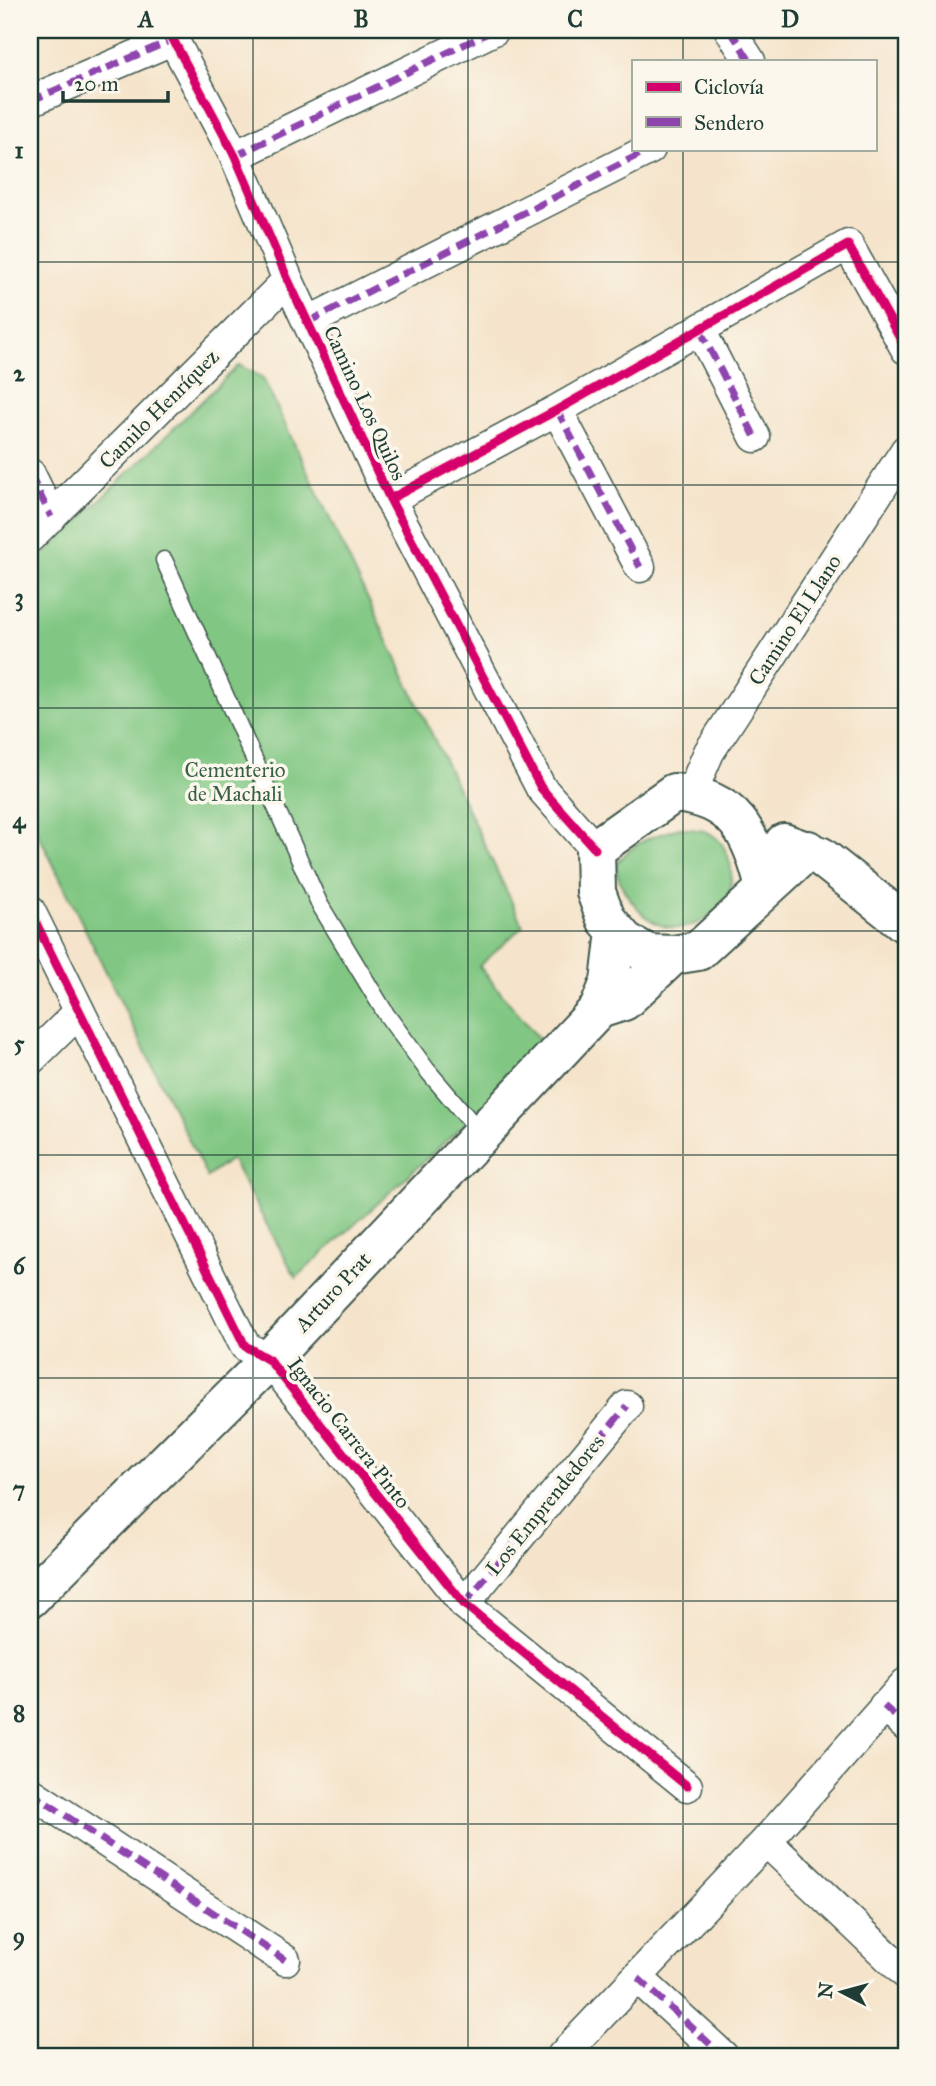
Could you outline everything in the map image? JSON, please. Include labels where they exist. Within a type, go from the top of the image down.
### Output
[{"type":"main road","points":[[596,849],[674,793],[691,794],[718,804],[740,822],[751,841],[765,888]]},
{"type":"main road","points":[[751,841],[788,844],[808,850],[906,924]]},
{"type":"main road","name":"Arturo Prat","points":[[596,849],[596,892],[606,919],[625,941],[648,954],[673,955],[698,951],[808,850]]},
{"type":"main road","name":"Arturo Prat","points":[[30,1598],[269,1360],[599,1009],[610,982],[616,931]]},
{"type":"main road","name":"Arturo Prat","points":[[599,1009],[624,1001],[673,955]]},
{"type":"street","points":[[235,156],[494,30]]},
{"type":"street","points":[[730,30],[749,60]]},
{"type":"street","points":[[30,101],[170,35]]},
{"type":"street","name":"Camino Los Quilos","points":[[170,35],[235,156],[288,280],[390,499],[541,788],[596,849]]},
{"type":"street","points":[[308,322],[648,150]]},
{"type":"street","points":[[390,499],[557,410],[848,246],[906,349]]},
{"type":"street","name":"Camilo Henríquez","points":[[40,527],[288,280]]},
{"type":"street","points":[[700,330],[755,437]]},
{"type":"street","points":[[557,410],[640,567]]},
{"type":"street","name":"Camino El Llano","points":[[691,794],[709,752],[906,450]]},
{"type":"street","points":[[30,474],[40,527]]},
{"type":"street","name":"Ignacio Carrera Pinto","points":[[30,911],[245,1346],[269,1360],[464,1604],[687,1786]]},
{"type":"street","points":[[30,1060],[79,1013]]},
{"type":"street","name":"Los Emprendedores","points":[[464,1604],[627,1406]]},
{"type":"street","points":[[562,2056],[766,1841],[906,1683]]},
{"type":"street","points":[[884,1706],[906,1726]]},
{"type":"street","points":[[30,1792],[285,1960]]},
{"type":"street","points":[[766,1841],[906,1974]]},
{"type":"street","points":[[638,1978],[723,2056]]},
{"type":"lane","points":[[164,560],[320,905],[386,1014],[426,1070],[482,1135]]},
{"type":"green space","name":"Cementerio de Machali","points":[[239,365],[263,378],[523,926],[479,966],[547,1049],[296,1278],[231,1159],[207,1177],[30,817],[30,568]]},
{"type":"green space","points":[[680,828],[704,831],[715,837],[727,854],[731,885],[723,905],[694,925],[675,928],[657,923],[640,911],[624,890],[616,865],[636,845]]},
{"type":"marked path","points":[[235,156],[494,30]]},
{"type":"marked path","points":[[730,30],[749,60]]},
{"type":"marked path","points":[[30,101],[172,40]]},
{"type":"marked path","points":[[308,322],[648,150]]},
{"type":"marked path","points":[[700,330],[755,437]]},
{"type":"marked path","points":[[557,410],[640,567]]},
{"type":"marked path","points":[[30,474],[51,517]]},
{"type":"marked path","points":[[464,1604],[627,1406]]},
{"type":"marked path","points":[[884,1706],[906,1726]]},
{"type":"marked path","points":[[30,1792],[285,1960]]},
{"type":"marked path","points":[[638,1978],[723,2056]]},
{"type":"cycle path","points":[[168,30],[235,156],[288,280],[390,499],[541,788],[595,849]]},
{"type":"cycle path","points":[[390,499],[557,410],[848,245],[906,349]]},
{"type":"cycle path","points":[[30,911],[245,1346],[269,1360],[464,1604],[687,1786]]}]
